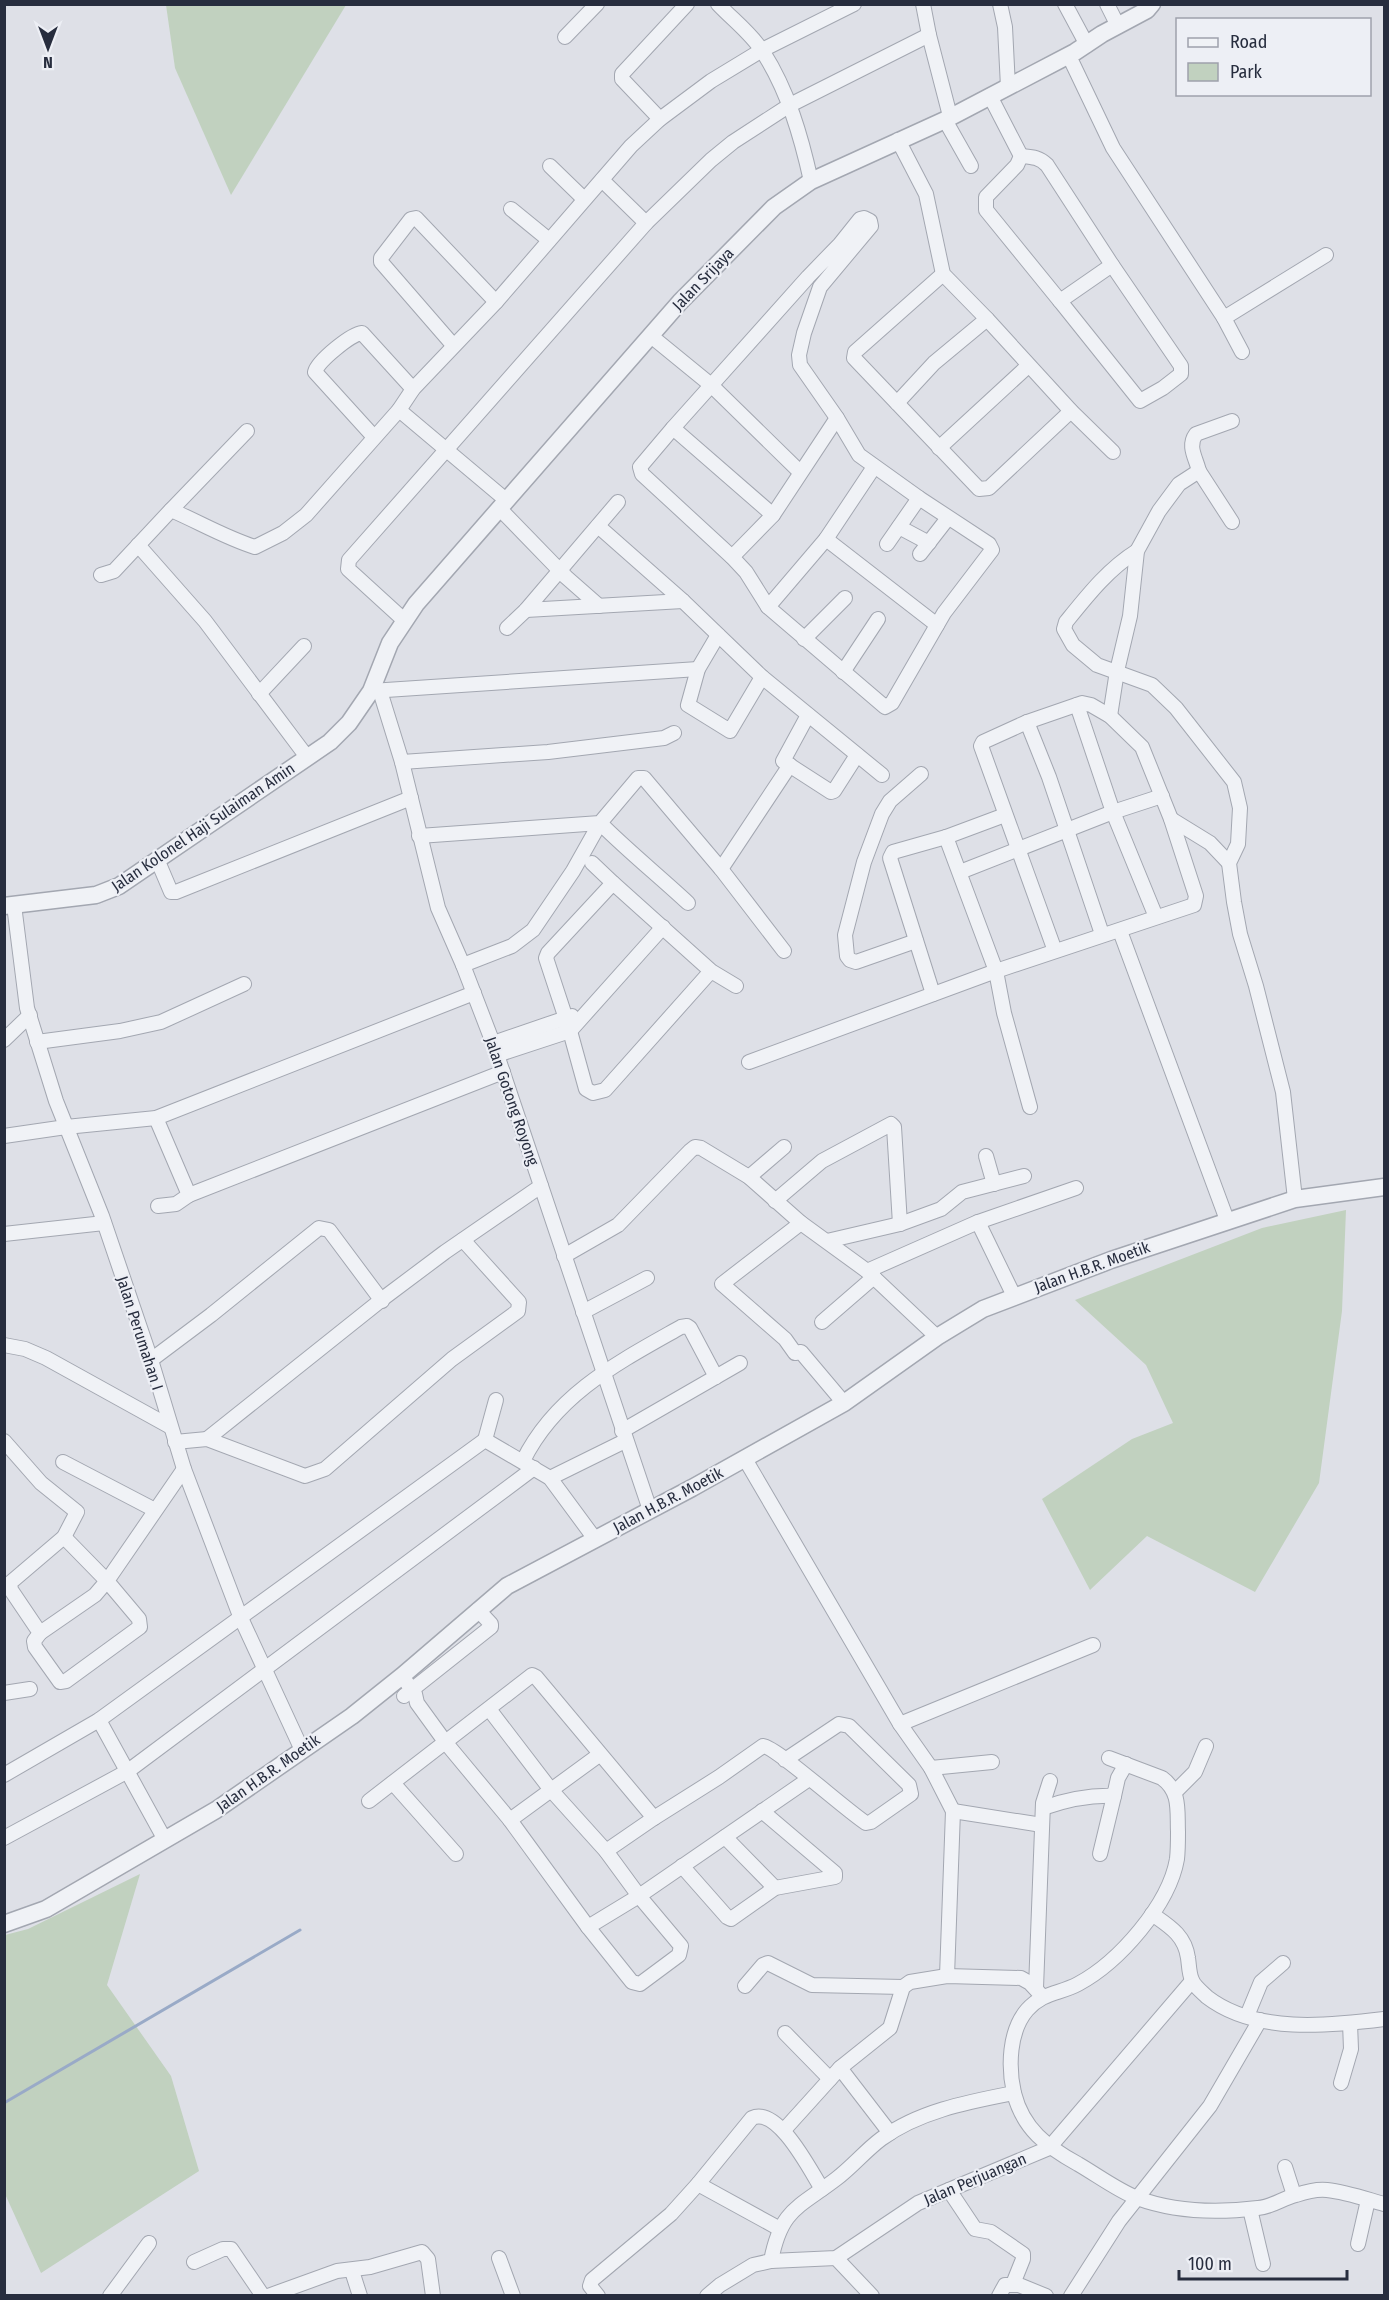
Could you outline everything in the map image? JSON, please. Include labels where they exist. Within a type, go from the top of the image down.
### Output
[{"type":"street","points":[[565,37],[597,4]]},
{"type":"street","points":[[660,119],[622,79],[622,74],[687,4]]},
{"type":"street","points":[[718,4],[762,50],[790,105],[803,144],[811,181]]},
{"type":"street","points":[[171,510],[241,543],[255,547],[283,533],[306,515],[399,410],[413,389],[496,302],[630,146],[660,119],[711,81],[762,50],[854,4]]},
{"type":"street","points":[[923,4],[947,118],[971,166]]},
{"type":"street","points":[[1000,4],[1005,27],[1008,87]]},
{"type":"street","points":[[1065,4],[1087,45]]},
{"type":"street","points":[[1107,4],[1118,26]]},
{"type":"street","name":"Jalan Srijaya","points":[[375,691],[390,642],[416,604],[680,302],[774,207],[811,181],[947,118],[1069,56],[1147,10],[1152,4]]},
{"type":"street","points":[[405,621],[348,569],[348,563],[645,223],[733,142],[790,105],[929,35]]},
{"type":"street","points":[[1069,56],[1113,148],[1224,318],[1242,352]]},
{"type":"street","points":[[990,96],[1021,156]]},
{"type":"street","points":[[898,140],[926,194],[944,274],[1028,366],[1113,452]]},
{"type":"street","points":[[1021,156],[1042,160],[1047,165],[1182,366],[1181,374],[1140,401],[986,210],[986,197],[1017,165],[1021,156]]},
{"type":"street","points":[[550,166],[584,199]]},
{"type":"street","points":[[602,180],[645,223]]},
{"type":"street","points":[[511,209],[549,240]]},
{"type":"street","points":[[453,345],[381,262],[381,258],[411,219],[416,218],[496,302]]},
{"type":"street","points":[[860,219],[870,221],[871,226],[820,287],[804,333],[800,365],[837,418],[854,448],[874,467],[989,544],[992,550],[937,625],[892,703],[888,706],[882,706],[768,607],[746,572],[732,557],[642,474],[641,465],[808,277],[860,219]]},
{"type":"street","points":[[1224,318],[1326,255]]},
{"type":"street","points":[[1060,301],[1112,265]]},
{"type":"street","points":[[944,274],[854,356],[897,403],[979,489],[985,489],[1071,411]]},
{"type":"street","points":[[808,277],[820,287]]},
{"type":"street","points":[[897,403],[934,363],[987,319]]},
{"type":"street","points":[[374,436],[315,372],[317,366],[339,346],[357,333],[362,333],[413,389]]},
{"type":"street","points":[[651,336],[711,385],[800,472]]},
{"type":"street","points":[[939,448],[1028,366]]},
{"type":"street","points":[[399,410],[503,504],[581,592],[599,606]]},
{"type":"street","points":[[732,557],[773,515],[837,418]]},
{"type":"street","points":[[1232,421],[1196,434],[1191,447],[1199,471],[1232,522]]},
{"type":"street","points":[[673,428],[773,515]]},
{"type":"street","points":[[101,574],[114,571],[247,431]]},
{"type":"street","points":[[768,607],[826,539],[874,467]]},
{"type":"street","points":[[1110,716],[1117,671],[1130,616],[1137,551],[1159,511],[1179,484],[1199,471]]},
{"type":"street","points":[[887,544],[919,498]]},
{"type":"street","points":[[507,628],[526,610],[618,501]]},
{"type":"street","points":[[899,527],[924,549],[948,518]]},
{"type":"street","points":[[598,526],[683,601],[762,677],[882,775]]},
{"type":"street","points":[[826,539],[937,625]]},
{"type":"street","points":[[138,544],[205,621],[307,758]]},
{"type":"street","points":[[1137,551],[1121,561],[1098,584],[1064,625],[1064,629],[1073,645],[1097,665],[1152,685],[1161,693],[1176,708],[1234,782],[1240,808],[1238,844],[1229,862],[1240,934],[1283,1092],[1295,1199]]},
{"type":"street","points":[[804,639],[845,598]]},
{"type":"street","points":[[526,610],[683,601]]},
{"type":"street","points":[[843,672],[878,619]]},
{"type":"street","points":[[718,634],[698,669],[688,705],[730,731],[762,677]]},
{"type":"street","points":[[259,694],[304,646]]},
{"type":"street","points":[[375,691],[698,669]]},
{"type":"street","name":"Jalan Kolonel Haji Sulaiman Amin","points":[[9,906],[99,895],[119,886],[330,742],[375,691]]},
{"type":"street","name":"Jalan Gotong Royong","points":[[375,691],[402,762],[438,908],[463,965],[495,1049],[650,1510]]},
{"type":"street","points":[[1077,705],[1113,812],[1156,917]]},
{"type":"street","points":[[749,1062],[996,971],[1055,951],[1102,934],[1120,931],[1191,907],[1197,900],[1171,819],[1142,747],[1110,716],[1091,705],[1077,705],[1027,722],[981,745],[1055,951]]},
{"type":"street","points":[[808,715],[783,761],[831,792],[834,791],[857,755]]},
{"type":"street","points":[[1027,722],[1049,777],[1102,934]]},
{"type":"street","points":[[402,762],[548,752],[664,738],[674,733]]},
{"type":"street","points":[[721,869],[790,765]]},
{"type":"street","points":[[916,941],[856,962],[847,956],[845,935],[864,862],[882,814],[896,795],[921,774]]},
{"type":"street","points":[[463,965],[512,946],[533,930],[573,871],[600,823],[638,778],[647,778],[784,951]]},
{"type":"street","points":[[960,872],[1113,812],[1162,796]]},
{"type":"street","points":[[157,859],[171,892],[176,892],[411,798]]},
{"type":"street","points":[[933,994],[890,858],[893,852],[946,837],[1005,815]]},
{"type":"street","points":[[1171,819],[1210,843],[1229,862]]},
{"type":"street","points":[[419,836],[600,823]]},
{"type":"street","points":[[600,823],[626,850],[646,864],[688,903]]},
{"type":"street","points":[[946,837],[996,971],[1004,1013],[1030,1107]]},
{"type":"street","points":[[592,863],[711,971],[736,986]]},
{"type":"street","points":[[613,883],[546,956],[586,1089],[593,1093],[605,1090],[711,971]]},
{"type":"street","name":"Jalan Perumahan I","points":[[9,906],[27,1008],[37,1042],[151,1360],[169,1426],[240,1616],[302,1750]]},
{"type":"street","points":[[495,1049],[567,1024],[591,1009],[663,927]]},
{"type":"street","points":[[1120,931],[1227,1220]]},
{"type":"street","points":[[37,1042],[120,1031],[161,1022],[244,984]]},
{"type":"street","points":[[4,1136],[156,1118],[474,993]]},
{"type":"street","points":[[4,1040],[30,1015]]},
{"type":"street","points":[[158,1206],[176,1204],[189,1195],[503,1072]]},
{"type":"street","points":[[156,1118],[189,1195]]},
{"type":"street","points":[[775,1201],[822,1161],[891,1124],[894,1127],[900,1224]]},
{"type":"street","points":[[564,1256],[618,1225],[695,1147],[701,1148],[749,1178],[801,1224],[870,1274],[937,1336]]},
{"type":"street","points":[[749,1178],[784,1147]]},
{"type":"street","points":[[986,1156],[994,1184]]},
{"type":"street","points":[[827,1241],[900,1224],[941,1209],[962,1192],[1024,1176]]},
{"type":"street","points":[[207,1439],[463,1239],[541,1186]]},
{"type":"street","name":"Jalan H.B.R. Moetik","points":[[4,1924],[46,1909],[216,1810],[352,1716],[403,1686],[478,1610],[522,1577],[745,1459],[844,1403],[937,1336],[976,1313],[1014,1296],[1227,1220],[1295,1199],[1384,1187]]},
{"type":"street","points":[[822,1322],[870,1274],[978,1222],[1076,1188]]},
{"type":"street","points":[[978,1222],[1014,1296]]},
{"type":"street","points":[[4,1234],[104,1224]]},
{"type":"street","points":[[801,1224],[722,1284],[785,1339],[795,1353],[801,1352],[844,1403]]},
{"type":"street","points":[[151,1360],[319,1228],[329,1230],[382,1301]]},
{"type":"street","points":[[175,1442],[207,1439],[299,1475],[311,1475],[324,1469],[452,1359],[520,1308],[519,1302],[463,1239]]},
{"type":"street","points":[[583,1312],[647,1278]]},
{"type":"street","points":[[4,1838],[128,1771],[528,1465],[561,1408],[602,1372],[681,1327],[687,1326],[716,1377]]},
{"type":"street","points":[[4,1345],[25,1349],[46,1358],[169,1426]]},
{"type":"street","points":[[550,1479],[624,1436],[740,1363]]},
{"type":"street","points":[[4,1774],[99,1720],[485,1440],[496,1400]]},
{"type":"street","points":[[4,1440],[41,1483],[76,1510],[77,1515],[64,1537],[10,1583],[11,1590],[40,1633]]},
{"type":"street","points":[[485,1440],[550,1479],[595,1539]]},
{"type":"street","points":[[745,1459],[900,1724],[931,1768],[953,1811],[947,1976]]},
{"type":"street","points":[[63,1462],[155,1510]]},
{"type":"street","points":[[64,1537],[107,1581],[141,1624],[138,1629],[62,1682],[58,1681],[35,1647],[34,1641],[40,1633],[95,1594],[107,1581],[184,1469]]},
{"type":"street","points":[[900,1724],[1093,1645]]},
{"type":"street","points":[[369,1802],[530,1675],[533,1675],[654,1818]]},
{"type":"street","points":[[403,1686],[446,1743],[510,1820],[588,1927],[632,1982],[640,1984],[679,1955],[682,1949],[680,1943],[639,1896],[606,1851],[551,1790],[489,1708]]},
{"type":"street","points":[[4,1693],[30,1689]]},
{"type":"street","points":[[99,1720],[165,1840]]},
{"type":"street","points":[[606,1851],[720,1777],[762,1746],[769,1747],[785,1760],[809,1779],[866,1823],[909,1797],[911,1790],[909,1785],[849,1726],[843,1724],[839,1724],[785,1760]]},
{"type":"street","points":[[1175,1792],[1191,1778],[1206,1746]]},
{"type":"street","points":[[510,1820],[599,1755]]},
{"type":"street","points":[[745,1986],[763,1965],[768,1963],[812,1985],[903,1987],[920,1979],[947,1976],[1021,1978],[1039,1992],[1076,1985],[1090,1977],[1129,1942],[1152,1914],[1170,1879],[1177,1858],[1177,1802],[1170,1784],[1162,1778],[1109,1758]]},
{"type":"street","points":[[931,1768],[992,1762]]},
{"type":"street","points":[[1100,1854],[1118,1778],[1126,1764]]},
{"type":"street","points":[[588,1927],[639,1896],[809,1779]]},
{"type":"street","points":[[1050,1781],[1046,1788],[1042,1825],[1039,1992],[1018,2025],[1011,2063],[1014,2093],[1030,2127],[1049,2148],[1136,2197],[1196,2211],[1265,2207],[1294,2195],[1326,2190],[1384,2204]]},
{"type":"street","points":[[393,1783],[456,1854]]},
{"type":"street","points":[[1043,1808],[1069,1800],[1103,1795],[1114,1796]]},
{"type":"street","points":[[682,1866],[729,1919],[735,1918],[775,1888],[834,1878],[835,1875],[762,1811]]},
{"type":"street","points":[[953,1811],[1042,1825]]},
{"type":"street","points":[[725,1837],[775,1888]]},
{"type":"street","points":[[1152,1914],[1174,1930],[1185,1943],[1192,1981],[1214,2002],[1253,2018],[1302,2025],[1384,2019]]},
{"type":"street","points":[[1071,2295],[1136,2197],[1210,2106],[1253,2018],[1260,1982],[1283,1963]]},
{"type":"street","name":"Jalan Perjuangan","points":[[836,2258],[918,2204],[1049,2148],[1192,1981]]},
{"type":"street","points":[[784,2130],[840,2068],[890,2028],[903,1987]]},
{"type":"street","points":[[1341,2083],[1351,2049],[1350,2023]]},
{"type":"street","points":[[785,2033],[830,2079]]},
{"type":"street","points":[[840,2068],[890,2133]]},
{"type":"street","points":[[771,2261],[785,2218],[890,2133],[934,2112],[1014,2093]]},
{"type":"street","points":[[598,2295],[590,2286],[592,2280],[659,2225],[698,2184],[752,2118],[766,2116],[784,2130],[822,2189]]},
{"type":"street","points":[[1286,2167],[1294,2195]]},
{"type":"street","points":[[698,2184],[780,2229]]},
{"type":"street","points":[[949,2190],[975,2229],[991,2232],[1023,2254],[1013,2284]]},
{"type":"street","points":[[1358,2244],[1368,2200]]},
{"type":"street","points":[[1250,2209],[1263,2264]]},
{"type":"street","points":[[110,2295],[149,2243]]},
{"type":"street","points":[[194,2262],[223,2248],[231,2248],[263,2295]]},
{"type":"street","points":[[268,2295],[337,2271],[352,2271],[422,2252],[428,2259],[433,2295]]},
{"type":"street","points":[[499,2258],[513,2295]]},
{"type":"street","points":[[707,2295],[748,2266],[771,2261],[836,2258],[864,2293]]},
{"type":"street","points":[[352,2271],[360,2295]]},
{"type":"street","points":[[999,2295],[1005,2285],[1013,2284],[1042,2295]]},
{"type":"street","points":[[720,2285],[730,2295]]},
{"type":"green space","points":[[166,5],[346,5],[231,195],[175,68]]},
{"type":"green space","points":[[1346,1210],[1342,1311],[1319,1483],[1255,1592],[1147,1536],[1090,1590],[1042,1499],[1132,1439],[1173,1423],[1146,1365],[1075,1300],[1262,1228]]},
{"type":"green space","points":[[140,1874],[107,1985],[171,2076],[199,2171],[41,2273],[5,2194],[5,1935],[28,1929]]},
{"type":"waterway","points":[[4,2103],[300,1930]]}]
